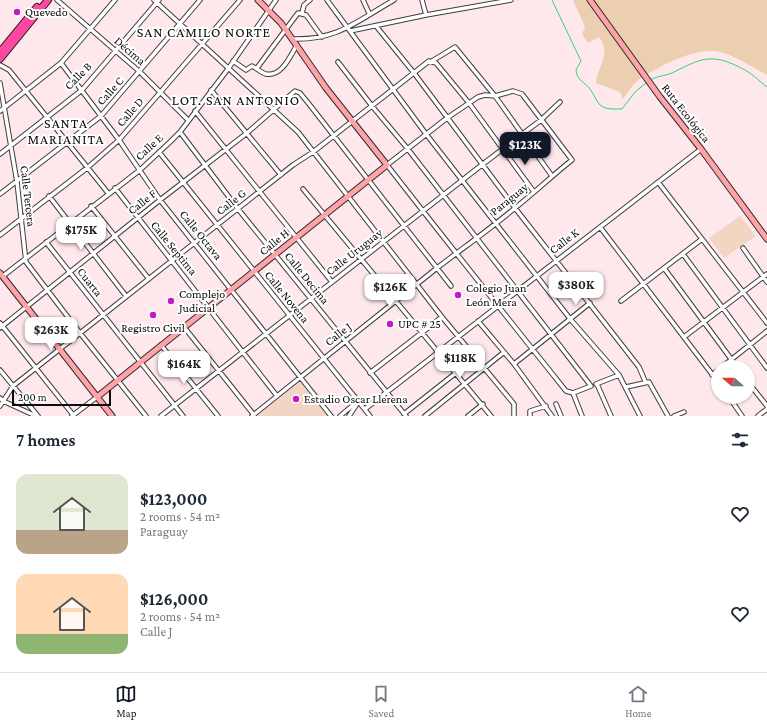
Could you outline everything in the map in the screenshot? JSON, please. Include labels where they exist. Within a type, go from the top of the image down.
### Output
[{"type":"highway","points":[[0,52],[43,0]]},
{"type":"highway","points":[[0,59],[48,0]]},
{"type":"street","name":"Décima","points":[[57,0],[140,72],[188,120]]},
{"type":"street","points":[[0,111],[61,63],[115,0]]},
{"type":"street","name":"Calle C","points":[[0,194],[101,116],[200,0]]},
{"type":"street","name":"Calle D","points":[[0,235],[87,168],[119,140],[240,0]]},
{"type":"street","points":[[258,0],[269,10],[293,39],[326,88],[566,391],[573,393],[619,375]]},
{"type":"street","name":"Calle E","points":[[1,275],[26,258],[91,206],[140,170],[180,132],[194,111],[228,69],[276,0]]},
{"type":"street","points":[[302,13],[304,5],[310,0]]},
{"type":"street","points":[[327,0],[426,134],[571,320],[619,375],[640,416]]},
{"type":"street","points":[[363,0],[369,13]]},
{"type":"street","points":[[383,0],[385,5]]},
{"type":"street","points":[[293,39],[313,39],[332,35],[394,0]]},
{"type":"street","points":[[422,0],[426,15]]},
{"type":"street","points":[[350,32],[426,15],[511,0]]},
{"type":"street","name":"Ruta Ecológica","points":[[590,0],[660,97],[702,149],[767,239]]},
{"type":"street","points":[[157,1],[202,45],[298,132],[418,284],[442,317],[514,404],[514,416]]},
{"type":"street","name":"Calle B","points":[[0,154],[82,90],[116,52],[157,1]]},
{"type":"street","points":[[256,68],[297,14],[302,13]]},
{"type":"street","points":[[302,13],[306,15],[322,37]]},
{"type":"street","points":[[376,26],[414,73],[515,208],[639,367],[645,381]]},
{"type":"street","points":[[233,61],[246,70],[252,66],[265,74],[280,70],[297,45]]},
{"type":"street","name":"Calle G","points":[[0,406],[1,399],[13,386],[293,165],[313,152],[429,61],[432,61],[455,47],[494,96]]},
{"type":"street","points":[[432,61],[436,63],[469,103],[534,192]]},
{"type":"street","points":[[338,62],[518,290],[591,386]]},
{"type":"street","name":"Calle Octava","points":[[61,63],[119,140],[160,200],[301,376],[331,416]]},
{"type":"street","points":[[0,65],[9,70],[108,193]]},
{"type":"street","name":"Calle Tercera","points":[[0,83],[17,182],[26,262],[146,416]]},
{"type":"street","points":[[211,90],[281,176]]},
{"type":"street","name":"Calle F","points":[[1,326],[247,133],[295,91],[300,93],[332,136]]},
{"type":"street","name":"Calle H","points":[[73,416],[407,148],[469,103],[485,95],[494,96],[513,91],[522,94],[572,160]]},
{"type":"street","points":[[494,96],[552,176]]},
{"type":"street","name":"Calle Uruguay","points":[[161,416],[443,194],[522,135],[560,102]]},
{"type":"street","points":[[194,111],[332,282]]},
{"type":"street","name":"Calle Decima","points":[[180,132],[238,209],[405,415]]},
{"type":"street","points":[[332,136],[451,286]]},
{"type":"street","name":"Calle K","points":[[365,409],[702,149]]},
{"type":"street","name":"Calle Novena","points":[[159,152],[370,416]]},
{"type":"street","name":"Paraguay","points":[[456,253],[515,208],[572,160]]},
{"type":"street","points":[[658,182],[767,323]]},
{"type":"street","name":"Calle Septima","points":[[115,188],[277,396]]},
{"type":"street","points":[[303,189],[395,302],[483,404],[491,416]]},
{"type":"street","points":[[49,196],[126,296]]},
{"type":"street","points":[[91,206],[149,279]]},
{"type":"street","points":[[600,227],[711,374]]},
{"type":"street","points":[[621,301],[702,239]]},
{"type":"street","name":"Cuarta","points":[[46,242],[183,416]]},
{"type":"street","points":[[743,248],[767,282]]},
{"type":"street","name":"Calle J","points":[[253,415],[456,253]]},
{"type":"street","points":[[683,254],[767,368]]},
{"type":"street","points":[[664,268],[703,323],[732,360],[767,331]]},
{"type":"street","points":[[0,270],[1,275],[112,416]]},
{"type":"street","points":[[684,338],[767,274]]},
{"type":"street","points":[[514,364],[571,320],[590,303]]},
{"type":"street","points":[[370,373],[442,317]]},
{"type":"street","points":[[478,321],[503,353],[514,364],[552,416]]},
{"type":"street","points":[[1,326],[73,416]]},
{"type":"street","points":[[184,327],[253,415]]},
{"type":"street","points":[[162,345],[218,416]]},
{"type":"street","points":[[425,416],[503,353]]},
{"type":"street","points":[[405,415],[476,357]]},
{"type":"street","points":[[0,370],[37,416]]},
{"type":"street","points":[[626,387],[645,381],[651,384],[668,416]]},
{"type":"street","points":[[597,384],[611,416]]},
{"type":"street","points":[[755,392],[767,408],[758,416]]},
{"type":"street","points":[[573,393],[582,416]]},
{"type":"street","points":[[1,399],[37,416]]},
{"type":"street","points":[[340,416],[358,401]]},
{"type":"street","points":[[349,416],[358,401]]},
{"type":"street","points":[[468,416],[483,404]]},
{"type":"street","points":[[556,404],[561,416]]},
{"type":"street","points":[[733,404],[742,416]]},
{"type":"street","points":[[530,416],[530,411],[546,406]]},
{"type":"street","points":[[674,416],[684,412]]},
{"type":"shaded area","points":[[573,0],[767,0],[767,75],[727,54],[715,51],[706,51],[674,60],[652,71],[636,82],[623,99],[620,92],[596,83],[603,60],[603,43],[599,37],[588,43],[582,34],[585,27]]},
{"type":"shaded area","points":[[740,216],[756,236],[724,258],[709,238]]},
{"type":"shaded area","name":"Estadio Oscar Llerena","points":[[300,382],[327,416],[257,416]]},
{"type":"waterway","points":[[552,0],[581,61],[576,70],[578,77],[590,89],[597,102],[602,107],[622,109],[635,92],[646,83]]},
{"type":"waterway","points":[[650,80],[673,73],[695,62],[718,59],[726,61],[748,72],[767,87]]},
{"type":"place","name":"Quevedo","points":[[17,12]]},
{"type":"place","name":"Colegio Juan León Mera","points":[[458,295]]},
{"type":"place","name":"Complejo Judicial","points":[[171,301]]},
{"type":"place","name":"Registro Civil","points":[[153,315]]},
{"type":"place","name":"UPC # 25","points":[[390,324]]},
{"type":"place","name":"Estadio Oscar Llerena","points":[[296,399]]},
{"type":"district","name":"SAN CAMILO NORTE","points":[[204,32]]},
{"type":"district","name":"LOT. SAN ANTONIO","points":[[236,100]]},
{"type":"district","name":"SANTA MARIANITA","points":[[66,132]]}]
